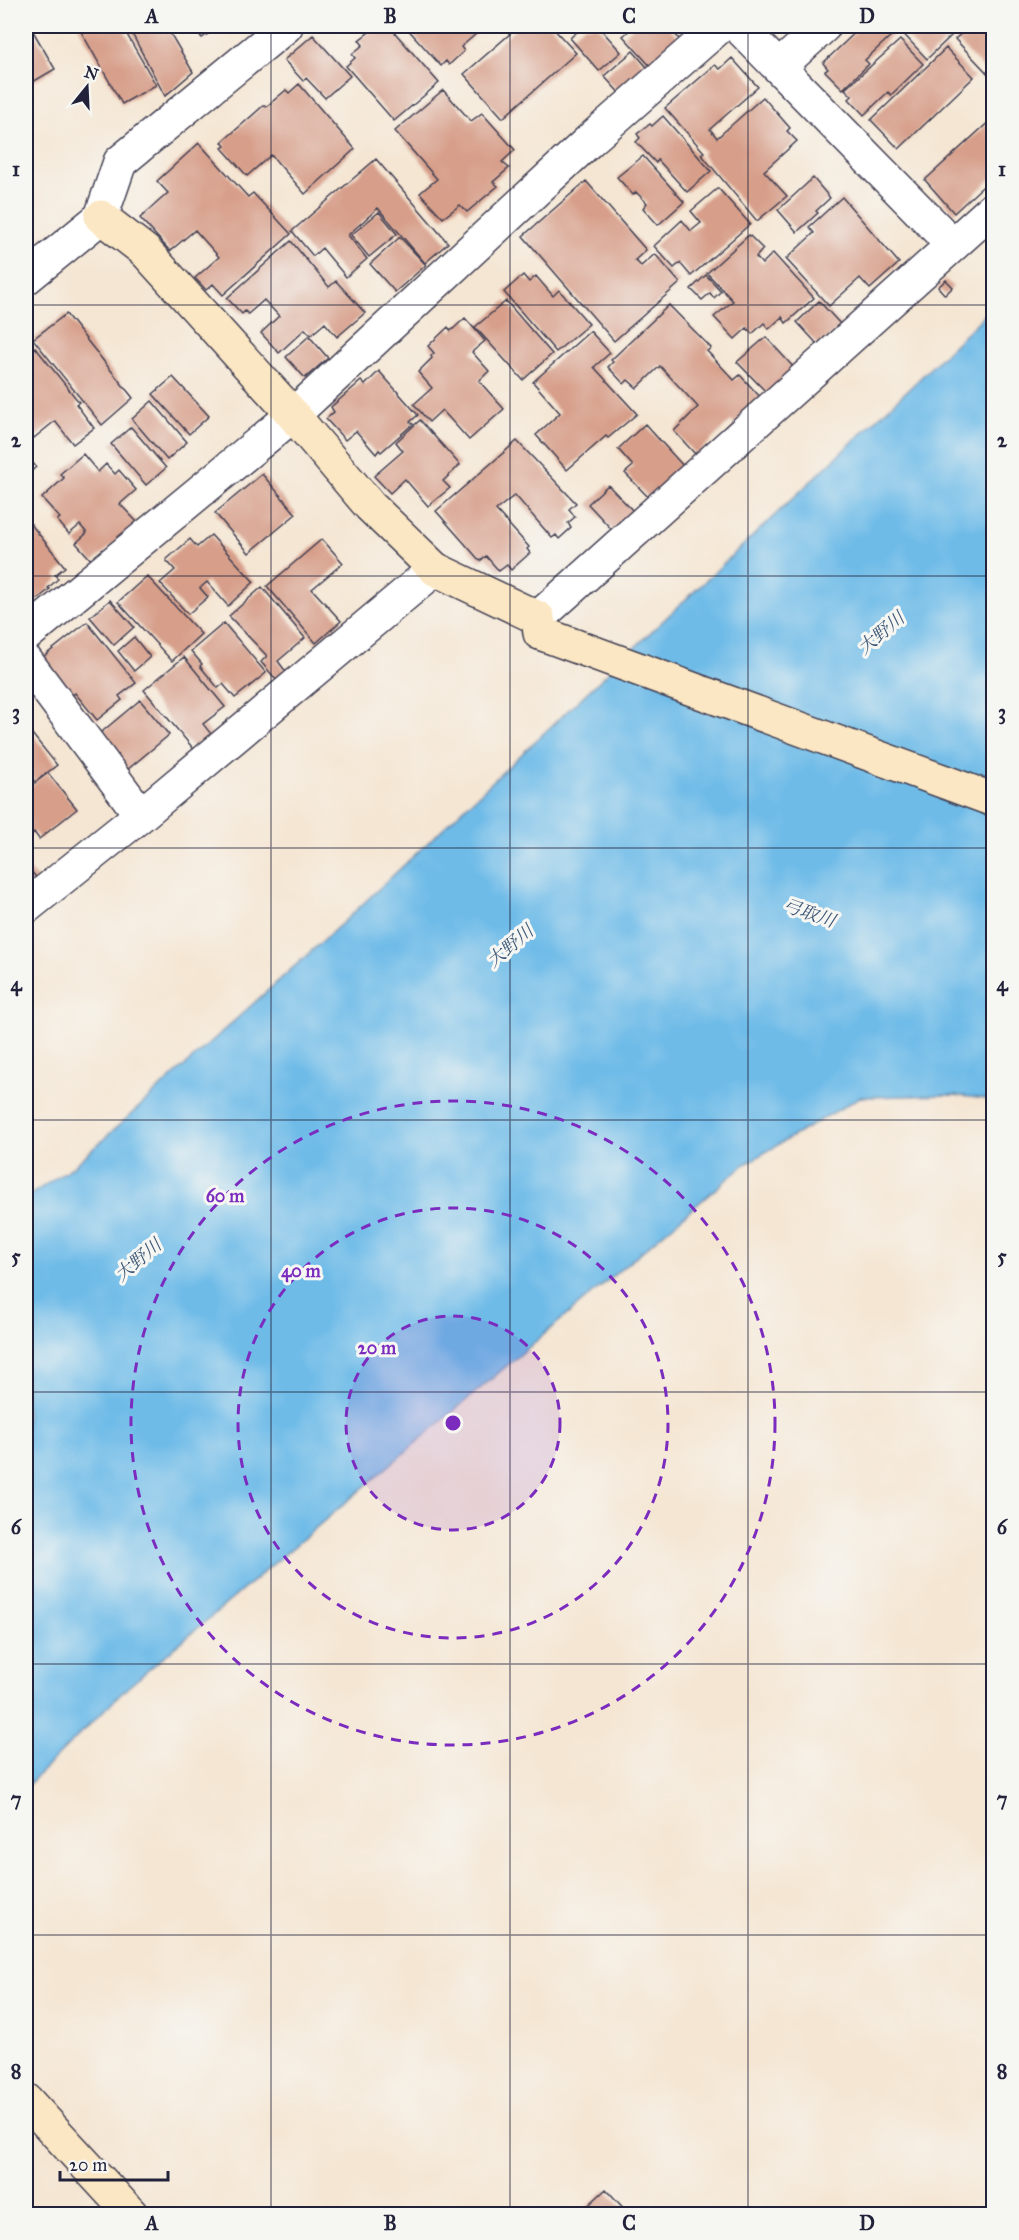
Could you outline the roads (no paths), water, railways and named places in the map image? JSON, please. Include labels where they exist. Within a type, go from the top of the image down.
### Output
[{"type":"street","points":[[31,263],[101,217],[120,162],[286,26]]},
{"type":"street","points":[[26,635],[292,415],[590,140],[720,26]]},
{"type":"street","points":[[738,26],[951,243]]},
{"type":"street","points":[[779,67],[824,26]]},
{"type":"street","points":[[539,626],[731,446],[993,207]]},
{"type":"street","points":[[101,217],[145,251],[370,506],[435,568],[539,626],[993,800]]},
{"type":"street","points":[[26,907],[141,815],[435,568]]},
{"type":"street","points":[[26,662],[141,815]]},
{"type":"street","points":[[26,2100],[131,2214]]},
{"type":"water","points":[[993,307],[993,1100],[954,1095],[860,1097],[745,1164],[127,1688],[26,1787],[26,1198],[75,1165],[349,917]]},
{"type":"water label","name":"大野川","points":[[881,633]]},
{"type":"water label","name":"弓取川","points":[[809,913]]},
{"type":"water label","name":"大野川","points":[[510,946]]},
{"type":"water label","name":"大野川","points":[[138,1260]]}]
